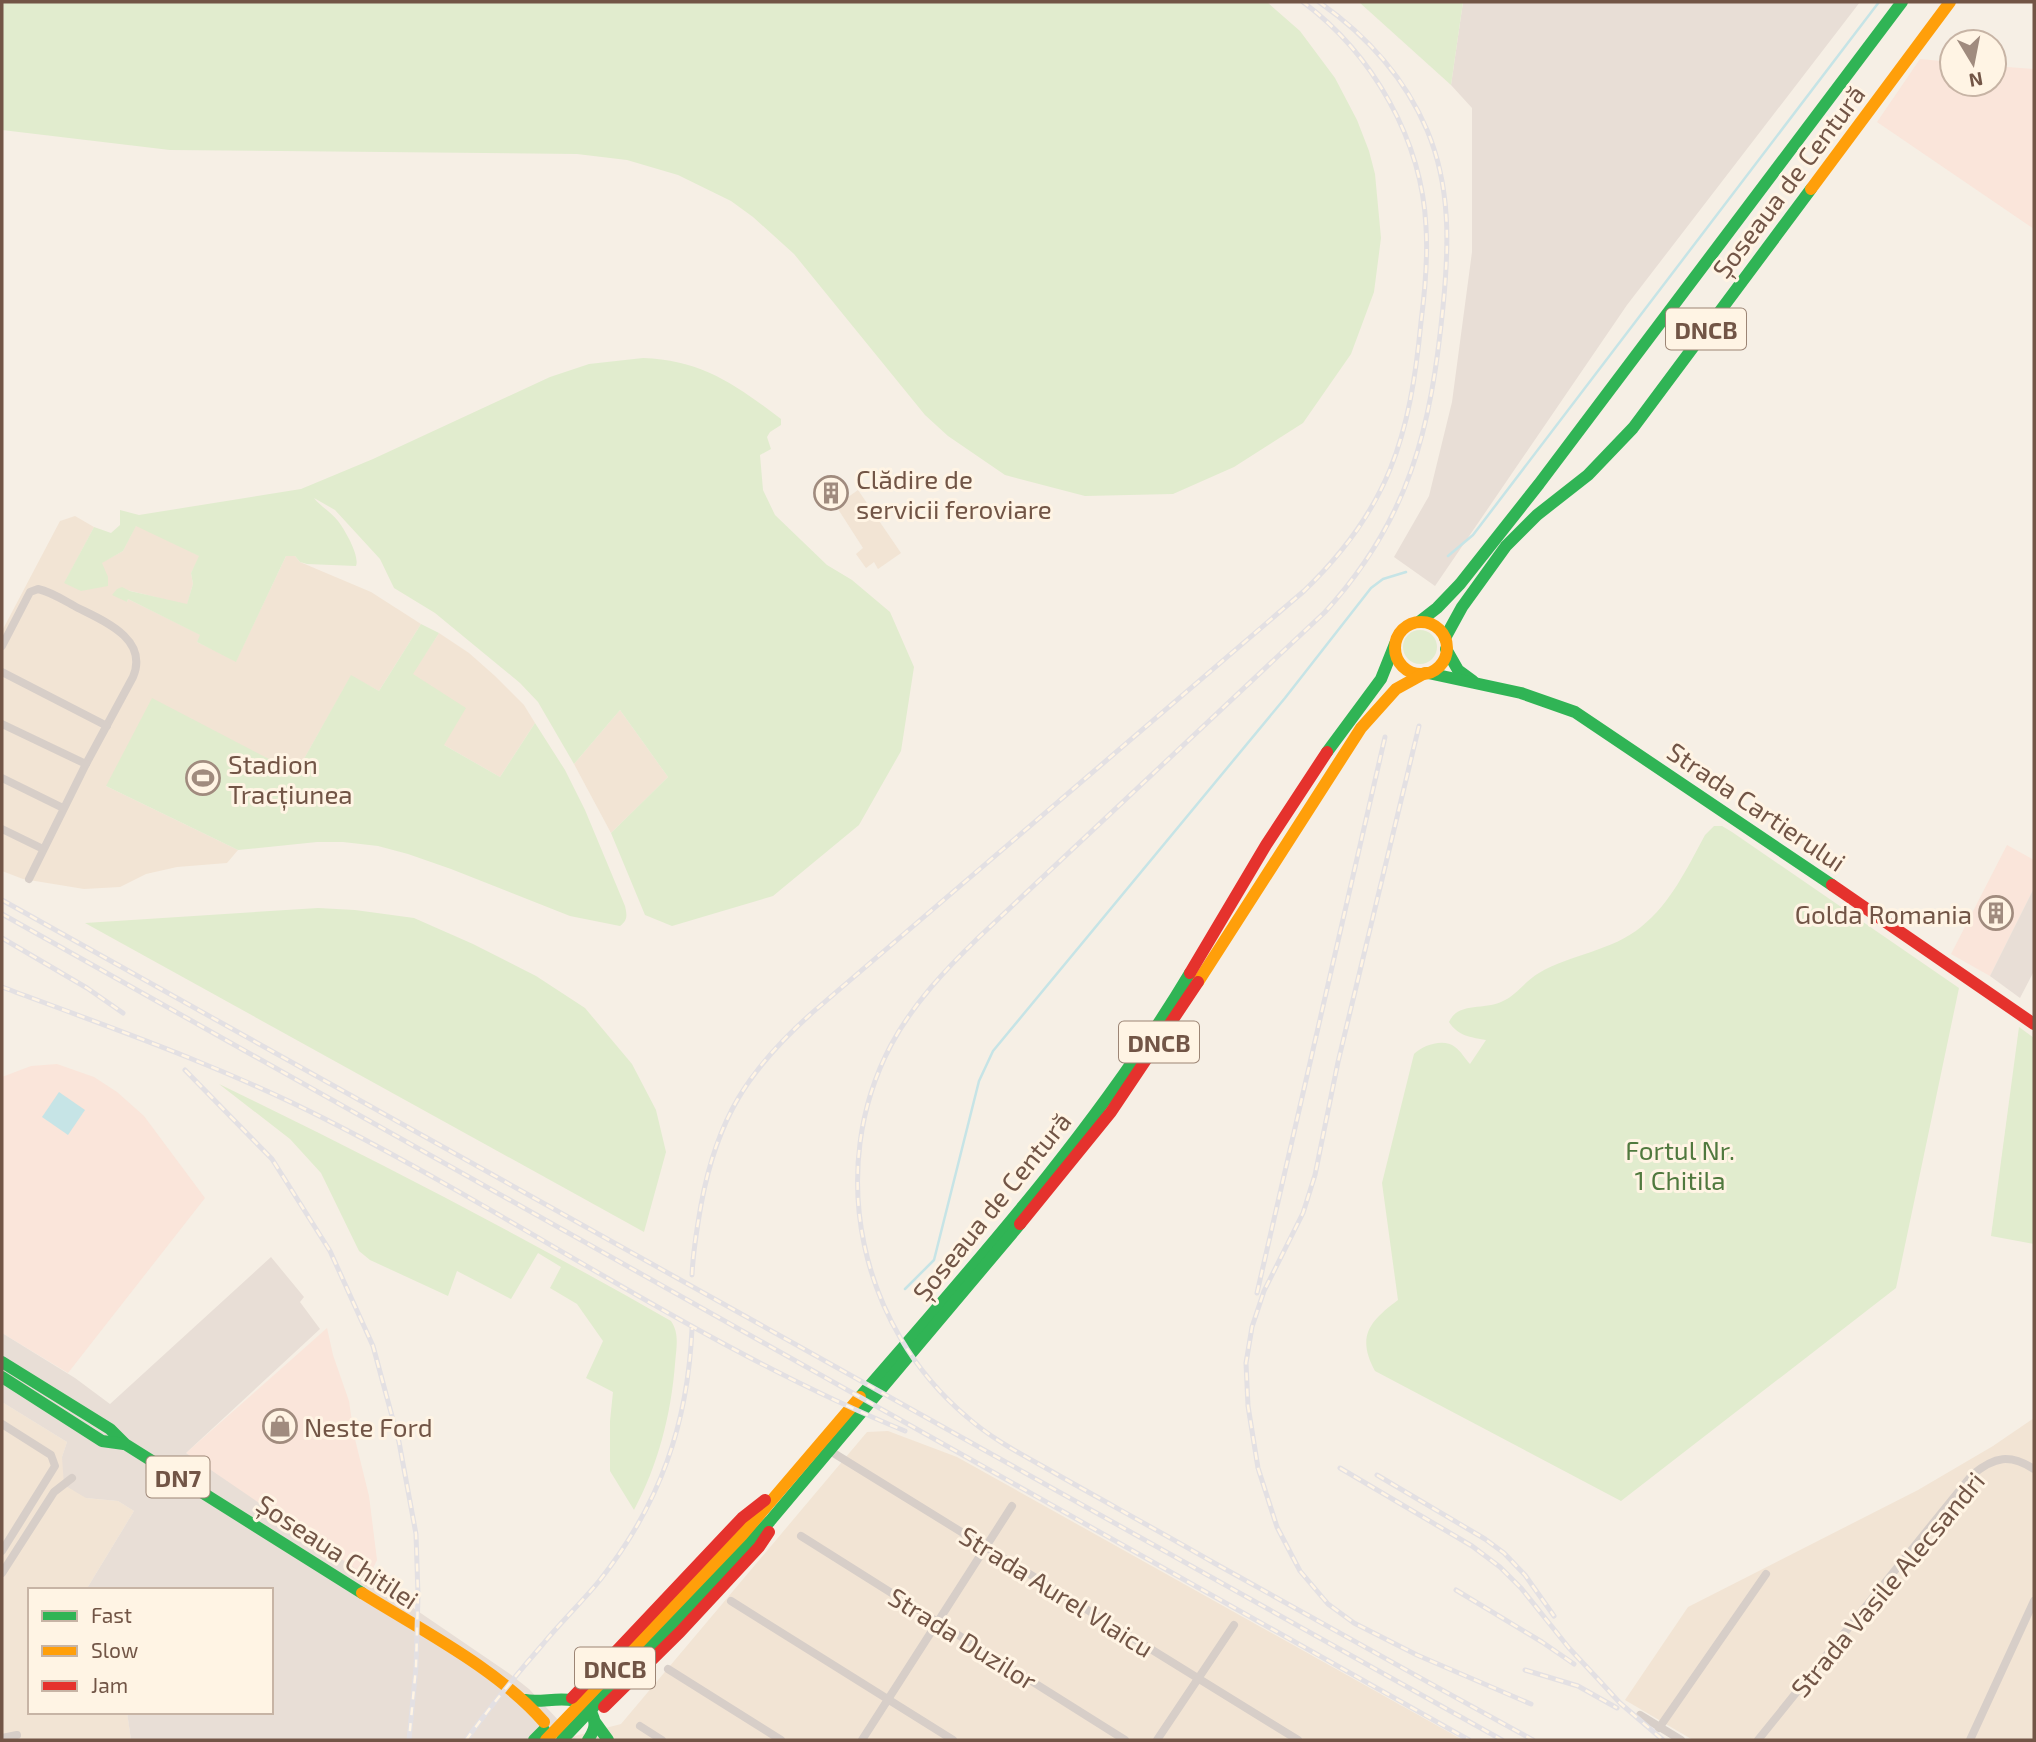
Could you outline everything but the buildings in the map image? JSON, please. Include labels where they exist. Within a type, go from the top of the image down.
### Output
[{"type":"main road","name":"Șoseaua de Centură","points":[[1018,1219],[1137,1056],[1175,998],[1266,845],[1332,744],[1381,679],[1402,630],[1407,625],[1419,622],[1437,608],[1525,502],[1902,2]]},
{"type":"main road","name":"Șoseaua de Centură","points":[[562,1740],[817,1452],[1111,1112],[1362,727],[1394,689],[1443,661],[1446,644],[1462,607],[1506,546],[1537,515],[1588,475],[1633,428],[1950,2]]},
{"type":"main road","points":[[1419,622],[1437,628],[1458,670],[1473,682]]},
{"type":"main road","points":[[1395,644],[1398,660],[1403,666],[1409,671],[1426,673]]},
{"type":"main road","name":"Strada Cartierului","points":[[1426,673],[1552,701],[1608,732],[2034,1024]]},
{"type":"main road","name":"Șoseaua Chitilei","points":[[2,1362],[110,1429],[125,1444],[375,1601],[525,1700],[546,1733]]},
{"type":"main road","name":"Șoseaua Chitilei","points":[[2,1377],[102,1441],[125,1444]]},
{"type":"main road","points":[[82,1428],[89,1416]]},
{"type":"main road","name":"Șoseaua de Centură","points":[[546,1733],[754,1538],[792,1494],[817,1452]]},
{"type":"main road","points":[[572,1698],[742,1518],[790,1480]]},
{"type":"main road","points":[[588,1740],[594,1729],[594,1720],[759,1547],[792,1494]]},
{"type":"main road","points":[[525,1700],[572,1698],[584,1703],[608,1740]]},
{"type":"main road","points":[[534,1740],[546,1733],[547,1711],[558,1700]]},
{"type":"street","points":[[2,646],[29,594],[35,589],[45,590],[113,626],[131,643],[137,663],[133,677],[63,808],[29,879]]},
{"type":"street","points":[[2,671],[107,726]]},
{"type":"street","points":[[2,724],[86,764]]},
{"type":"street","points":[[2,778],[63,808]]},
{"type":"street","points":[[2,829],[43,849]]},
{"type":"street","points":[[2,1424],[51,1455],[55,1466],[2,1550]]},
{"type":"street","name":"Strada Aurel Vlaicu","points":[[817,1452],[987,1546],[1298,1740]]},
{"type":"street","name":"Strada Vasile Alecsandri","points":[[1758,1740],[1972,1475],[1986,1465],[2007,1458],[2018,1460],[2032,1468]]},
{"type":"street","points":[[2,1573],[54,1492],[72,1478]]},
{"type":"street","points":[[862,1740],[1012,1506]]},
{"type":"street","name":"Strada Duzilor","points":[[801,1536],[1125,1740]]},
{"type":"street","points":[[1659,1728],[1766,1574]]},
{"type":"street","points":[[731,1601],[953,1740]]},
{"type":"street","points":[[1970,1740],[2034,1601]]},
{"type":"street","points":[[1157,1740],[1234,1625]]},
{"type":"street","points":[[668,1669],[781,1740]]},
{"type":"street","points":[[1640,1715],[1681,1740]]},
{"type":"street","points":[[640,1726],[662,1740]]},
{"type":"street","points":[[2,1738],[18,1735]]},
{"type":"shaded area","points":[[1463,2],[1860,2],[1627,305],[1435,586],[1394,557],[1429,496],[1452,402],[1472,252],[1472,108],[1451,85]]},
{"type":"shaded area","points":[[1920,59],[1938,61],[1938,98],[2008,98],[2008,67],[2034,69],[2034,229],[1877,122]]},
{"type":"shaded area","points":[[858,490],[901,553],[878,569],[874,562],[866,568],[856,554],[863,548],[838,509],[846,504],[844,500]]},
{"type":"shaded area","points":[[75,516],[94,527],[65,582],[123,551],[136,525],[200,556],[191,573],[193,584],[187,605],[119,588],[127,602],[128,599],[201,635],[197,642],[236,661],[286,556],[290,554],[300,562],[371,592],[421,624],[379,691],[351,676],[296,773],[289,769],[106,786],[238,850],[227,863],[177,867],[146,874],[120,887],[84,889],[23,879],[2,871],[2,631],[60,521]]},
{"type":"shaded area","points":[[439,633],[469,653],[495,676],[524,705],[535,723],[500,777],[444,745],[412,674]]},
{"type":"shaded area","points":[[620,710],[668,777],[611,833],[574,764]]},
{"type":"shaded area","name":"Golda Romania","points":[[2007,845],[2034,860],[2034,888],[1990,976],[1951,954]]},
{"type":"shaded area","points":[[2034,888],[2034,971],[2020,998],[1990,976]]},
{"type":"shaded area","points":[[57,1064],[94,1077],[117,1092],[144,1116],[205,1198],[68,1373],[2,1333],[2,1077],[31,1066]]},
{"type":"shaded area","points":[[271,1257],[304,1297],[300,1302],[320,1329],[186,1453],[510,1674],[529,1689],[577,1740],[131,1740],[127,1714],[273,1714],[273,1588],[87,1588],[134,1511],[118,1501],[86,1498],[64,1485],[62,1457],[67,1442],[2,1402],[2,1333],[75,1378],[110,1404]]},
{"type":"shaded area","points":[[327,1328],[349,1401],[354,1435],[369,1496],[377,1560],[368,1579],[186,1453]]},
{"type":"shaded area","points":[[2,1402],[67,1442],[62,1457],[86,1498],[118,1501],[134,1511],[87,1588],[28,1588],[28,1714],[127,1714],[131,1740],[2,1740]]},
{"type":"shaded area","points":[[2034,1418],[2034,1740],[1693,1740],[1625,1700],[1688,1607],[1918,1490],[1993,1446]]},
{"type":"shaded area","points":[[888,1431],[957,1457],[1463,1740],[577,1740],[571,1737],[621,1724],[867,1432]]},
{"type":"green space","points":[[2,2],[1267,2],[1300,31],[1335,78],[1357,120],[1369,151],[1375,174],[1381,238],[1374,292],[1351,354],[1303,423],[1234,467],[1173,494],[1085,496],[1005,475],[948,436],[925,415],[794,254],[731,201],[678,175],[627,160],[577,154],[170,150],[2,130]]},
{"type":"green space","points":[[1359,2],[1463,2],[1451,85]]},
{"type":"green space","points":[[643,358],[683,364],[717,376],[781,419],[781,425],[767,437],[771,449],[760,455],[763,490],[775,515],[827,565],[852,580],[890,612],[914,667],[901,751],[859,825],[773,896],[672,926],[645,915],[611,833],[668,777],[620,710],[574,764],[538,702],[520,683],[435,613],[394,588],[380,559],[335,510],[314,498],[344,530],[354,550],[356,566],[307,564],[300,562],[295,556],[286,556],[236,662],[197,642],[200,635],[128,599],[127,602],[112,595],[122,587],[187,604],[193,584],[191,573],[199,556],[136,526],[123,551],[102,563],[108,577],[108,586],[81,591],[64,583],[94,527],[111,533],[120,525],[120,510],[139,515],[301,489],[373,459],[550,377],[589,364]]},
{"type":"green space","points":[[421,624],[439,633],[413,674],[466,708],[444,745],[500,777],[535,723],[565,770],[585,810],[625,906],[626,917],[620,926],[570,916],[451,869],[378,846],[317,842],[238,850],[106,786],[152,698],[296,773],[351,675],[379,691]]},
{"type":"green space","points":[[1420,630],[1432,635],[1437,647],[1432,659],[1420,664],[1408,659],[1403,647],[1408,635]]},
{"type":"green space","name":"Fortul Nr. 1 Chitila","points":[[1714,826],[1722,826],[1732,832],[1959,988],[1896,1288],[1621,1501],[1375,1371],[1367,1348],[1369,1330],[1373,1322],[1398,1300],[1382,1183],[1414,1054],[1428,1045],[1445,1043],[1457,1049],[1470,1064],[1486,1040],[1456,1030],[1449,1022],[1453,1016],[1465,1009],[1501,1002],[1539,973],[1617,942],[1641,927],[1670,896],[1705,835]]},
{"type":"green space","points":[[318,908],[414,918],[536,976],[585,1008],[632,1064],[656,1110],[666,1152],[644,1232],[85,923]]},
{"type":"green space","points":[[2019,1027],[2034,1038],[2034,1244],[1991,1236]]},
{"type":"green space","points":[[219,1084],[447,1199],[671,1321],[677,1342],[670,1402],[650,1475],[634,1510],[610,1471],[613,1392],[586,1378],[603,1341],[577,1304],[550,1288],[561,1267],[538,1253],[511,1299],[457,1271],[448,1296],[370,1260],[359,1251],[321,1173],[290,1139]]},
{"type":"water","points":[[59,1092],[85,1110],[68,1135],[42,1117]]},
{"type":"waterway","points":[[1448,556],[1473,535],[1879,2]]},
{"type":"waterway","points":[[905,1289],[934,1260],[979,1081],[993,1051],[1285,698],[1371,588],[1383,579],[1406,572]]},
{"type":"railway","points":[[692,1275],[701,1205],[716,1146],[739,1098],[770,1054],[813,1012],[1304,591],[1357,531],[1390,469],[1402,436],[1410,401],[1424,299],[1426,227],[1422,194],[1404,131],[1372,73],[1328,23],[1303,2]]},
{"type":"railway","points":[[1319,2],[1368,43],[1395,74],[1418,110],[1435,151],[1440,173],[1447,239],[1443,307],[1431,393],[1411,470],[1397,507],[1378,542],[1325,612],[978,938],[919,1002],[891,1045],[871,1093],[860,1143],[858,1194],[864,1244],[879,1293],[901,1338],[930,1380],[977,1426],[1023,1455],[1216,1564],[1533,1740]]},
{"type":"railway","points":[[1419,726],[1338,1062],[1315,1175],[1303,1213],[1264,1291],[1252,1327],[1246,1363],[1248,1406],[1258,1468],[1277,1527],[1300,1571],[1328,1604],[1354,1623],[1417,1655],[1531,1704]]},
{"type":"railway","points":[[1257,1293],[1385,737]]},
{"type":"railway","points":[[2,900],[1502,1740]]},
{"type":"railway","points":[[2,914],[1469,1740]]},
{"type":"railway","points":[[2,938],[87,988],[123,1013]]},
{"type":"railway","points":[[2,987],[167,1049],[289,1101],[401,1159],[685,1323],[830,1398],[905,1431]]},
{"type":"railway","points":[[185,1070],[272,1159],[330,1251],[373,1346],[399,1442],[416,1534],[416,1667],[409,1740]]},
{"type":"railway","points":[[466,1740],[523,1667],[600,1580],[639,1522],[667,1462],[677,1430],[684,1397],[692,1328]]},
{"type":"railway","points":[[1340,1468],[1472,1546],[1500,1567],[1620,1703],[1663,1740]]},
{"type":"railway","points":[[1377,1475],[1504,1553],[1525,1575],[1554,1616]]},
{"type":"railway","points":[[1456,1590],[1574,1664]]},
{"type":"railway","points":[[1525,1670],[1578,1686],[1617,1708]]},
{"type":"traffic: fast","points":[[1419,622],[1460,584],[1539,484],[1902,2]]},
{"type":"traffic: fast","points":[[1445,638],[1462,607],[1506,546],[1537,515],[1588,475],[1633,428],[1811,189]]},
{"type":"traffic: fast","points":[[1327,752],[1381,679],[1395,644]]},
{"type":"traffic: fast","points":[[1446,649],[1458,670],[1473,681]]},
{"type":"traffic: fast","points":[[1428,673],[1521,693],[1575,712],[1832,885]]},
{"type":"traffic: fast","points":[[860,1397],[992,1244],[1076,1139],[1154,1030],[1190,973]]},
{"type":"traffic: fast","points":[[562,1740],[770,1521],[1020,1224]]},
{"type":"traffic: fast","points":[[2,1362],[110,1429],[125,1444],[362,1593]]},
{"type":"traffic: fast","points":[[2,1377],[102,1441],[124,1444]]},
{"type":"traffic: fast","points":[[525,1700],[571,1700],[587,1707],[595,1724],[588,1740]]},
{"type":"traffic: fast","points":[[595,1722],[608,1740]]},
{"type":"traffic: fast","points":[[534,1740],[544,1730]]},
{"type":"traffic: slow","points":[[1811,189],[1950,2]]},
{"type":"traffic: slow","points":[[1421,622],[1431,624],[1439,630],[1445,638],[1447,648],[1445,658],[1439,666],[1431,672],[1421,674],[1411,672],[1403,666],[1397,658],[1395,648],[1397,638],[1403,630],[1411,624],[1421,622]]},
{"type":"traffic: slow","points":[[1198,982],[1361,728],[1396,689],[1425,673]]},
{"type":"traffic: slow","points":[[546,1740],[742,1535],[860,1397]]},
{"type":"traffic: slow","points":[[362,1593],[482,1668],[544,1722]]},
{"type":"traffic: jam","points":[[1190,973],[1266,845],[1327,752]]},
{"type":"traffic: jam","points":[[1832,885],[2034,1024]]},
{"type":"traffic: jam","points":[[1020,1224],[1111,1112],[1198,982]]},
{"type":"traffic: jam","points":[[572,1698],[742,1518],[765,1500]]},
{"type":"traffic: jam","points":[[604,1707],[680,1632],[759,1547],[769,1532]]},
{"type":"place","name":"Clădire de servicii feroviare","points":[[831,493]]},
{"type":"place","name":"Stadion Tracțiunea","points":[[203,778]]},
{"type":"place","name":"Golda Romania","points":[[1996,913]]},
{"type":"place","name":"Neste Ford","points":[[280,1426]]}]
